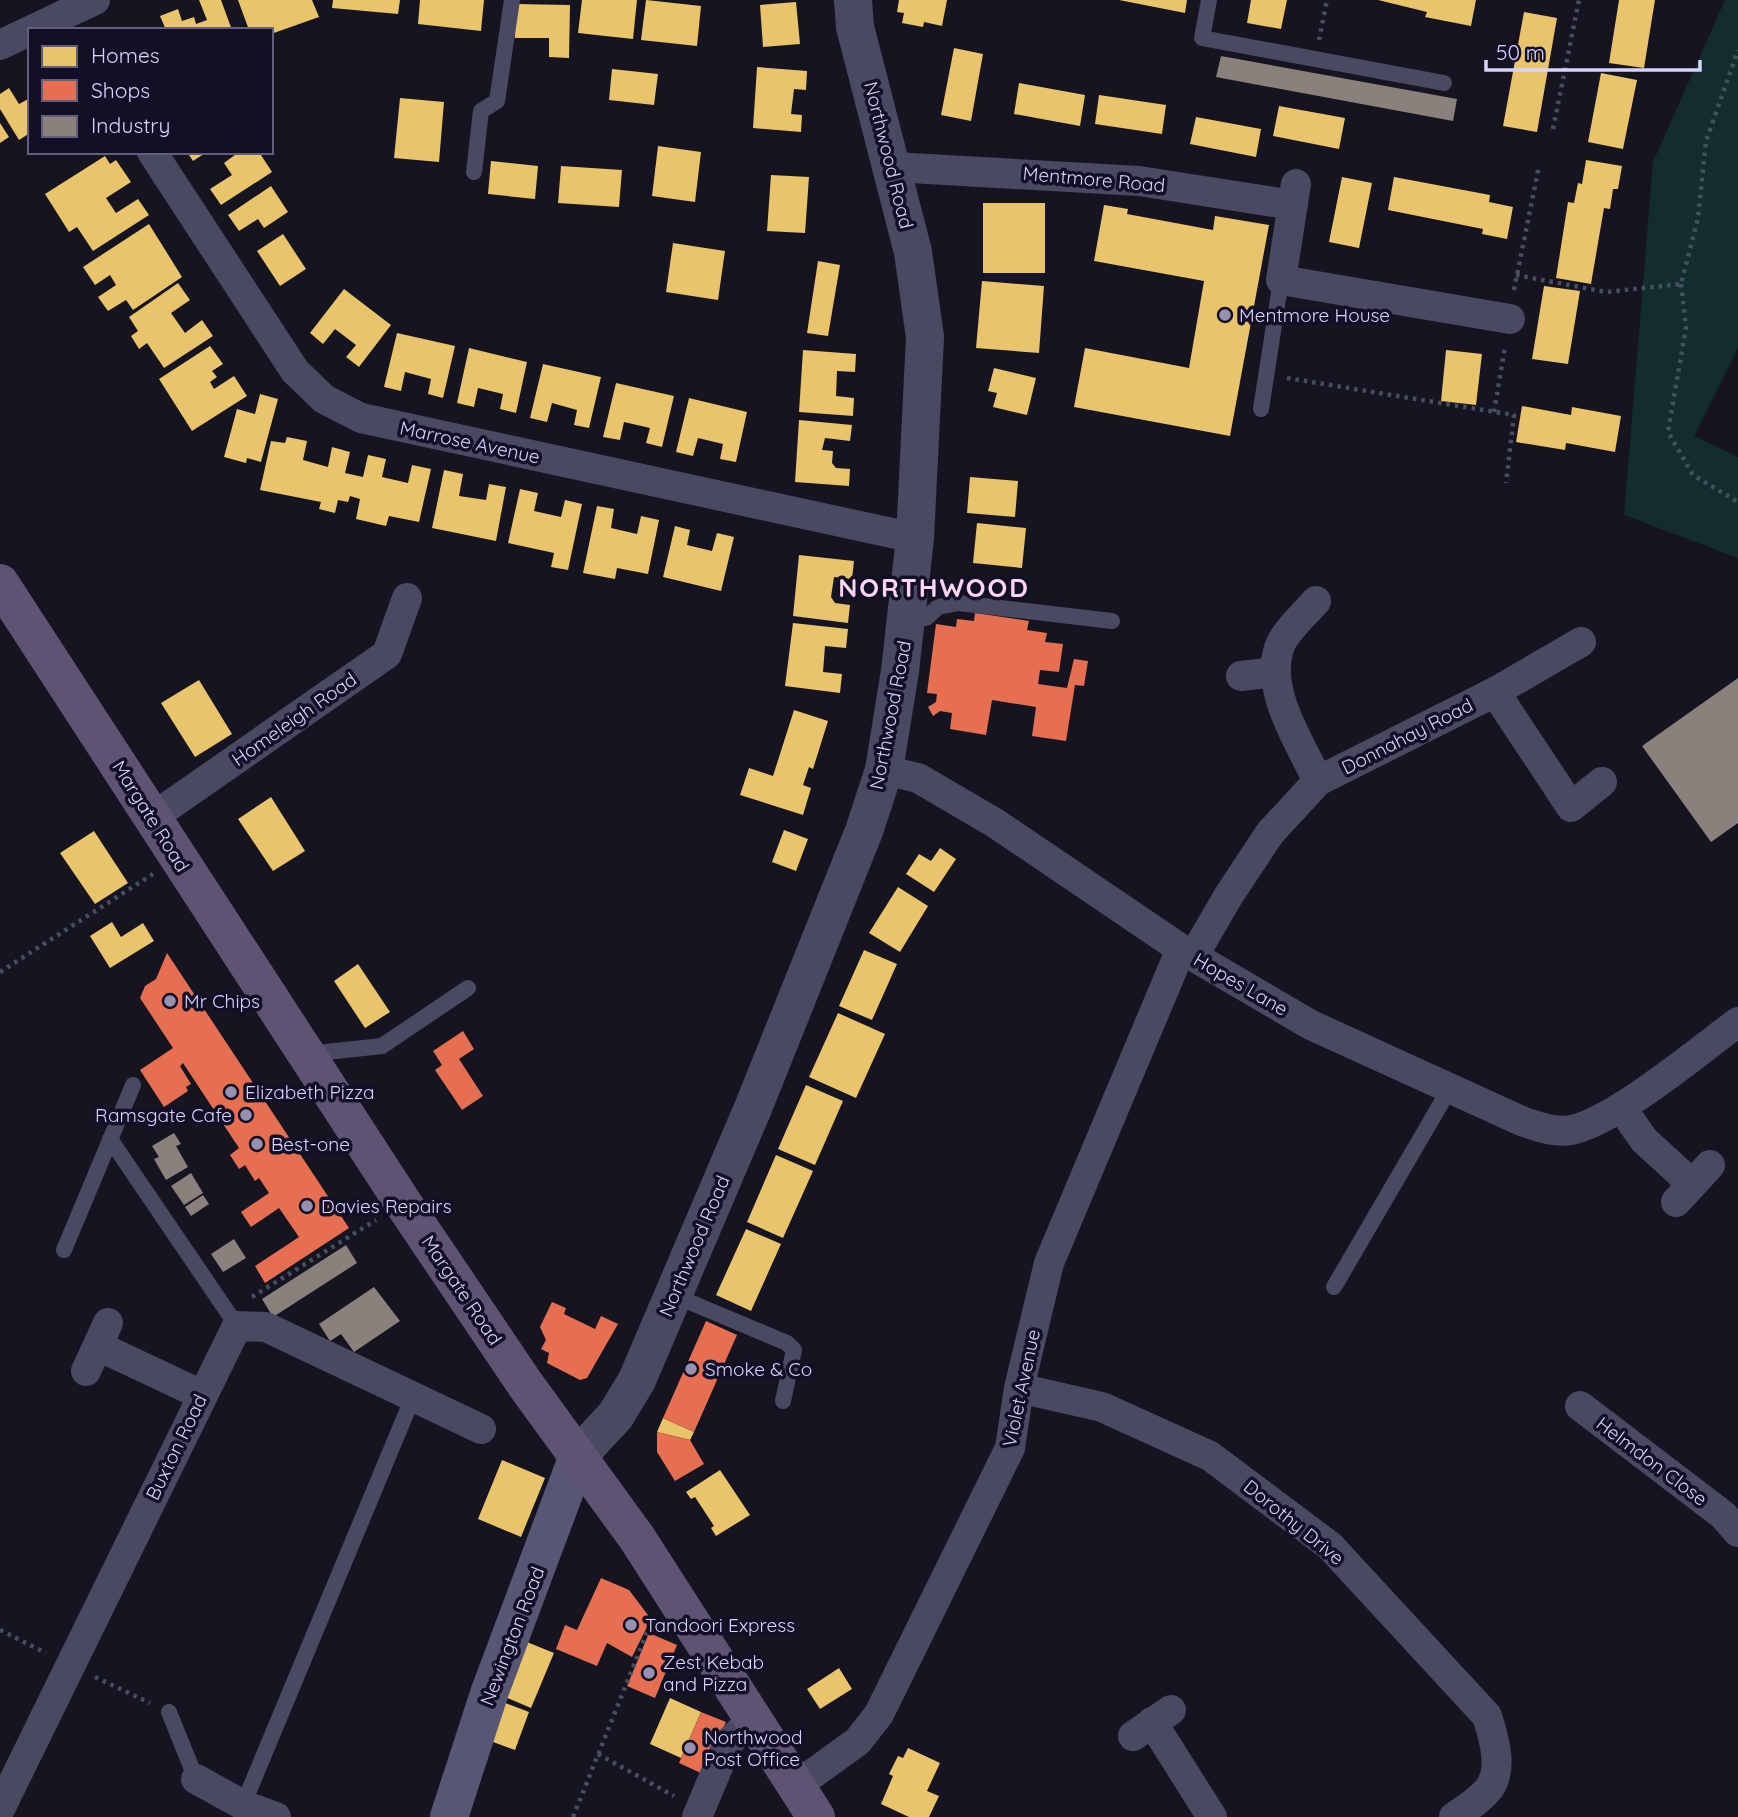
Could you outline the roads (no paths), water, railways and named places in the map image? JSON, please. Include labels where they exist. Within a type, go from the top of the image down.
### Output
[{"type":"main road","name":"Margate Road","points":[[0,583],[405,1206],[667,1584],[806,1801]]},
{"type":"main road","name":"Newington Road","points":[[449,1817],[490,1691],[578,1456]]},
{"type":"street","points":[[48,28],[66,22],[95,0]]},
{"type":"street","name":"Northwood Road","points":[[578,1456],[616,1415],[637,1380],[822,937],[864,831],[884,770],[908,618],[915,538],[925,337],[913,252],[855,27],[853,0]]},
{"type":"street","points":[[0,44],[28,35]]},
{"type":"street","name":"Marrose Avenue","points":[[153,154],[295,371],[324,399],[361,418],[915,538]]},
{"type":"street","name":"Mentmore Road","points":[[893,167],[1139,181],[1295,195],[1281,280]]},
{"type":"street","points":[[1281,280],[1510,319]]},
{"type":"street","name":"Homeleigh Road","points":[[153,817],[387,654],[407,598]]},
{"type":"street","name":"Donnahay Road","points":[[1316,601],[1279,646],[1276,672],[1287,718],[1318,781]]},
{"type":"street","name":"Donnahay Road","points":[[1187,952],[1270,833],[1318,781],[1495,692],[1581,642]]},
{"type":"street","points":[[1241,676],[1276,672]]},
{"type":"street","name":"Donnahay Road","points":[[1495,692],[1572,807],[1602,782]]},
{"type":"street","name":"Hopes Lane","points":[[884,770],[918,778],[995,823],[1187,952],[1311,1025],[1549,1130],[1572,1130],[1621,1107],[1738,1022]]},
{"type":"street","name":"Violet Avenue","points":[[806,1801],[879,1714],[1010,1448],[1019,1388],[1049,1263],[1187,952]]},
{"type":"street","points":[[1621,1107],[1644,1140],[1693,1184]]},
{"type":"street","points":[[233,1319],[266,1326],[481,1429]]},
{"type":"street","name":"Buxton Road","points":[[0,1809],[202,1395],[233,1319]]},
{"type":"street","points":[[97,1347],[202,1395]]},
{"type":"street","name":"Dorothy Drive","points":[[1019,1388],[1102,1407],[1209,1456],[1330,1546],[1487,1716],[1495,1743],[1495,1771],[1488,1791],[1454,1817]]},
{"type":"street","name":"Helmdon Close","points":[[1580,1406],[1733,1517]]},
{"type":"street","points":[[698,1814],[728,1743],[752,1719]]},
{"type":"street","points":[[1152,1723],[1212,1817]]},
{"type":"street","points":[[196,1779],[243,1805],[276,1817]]},
{"type":"lane","points":[[474,172],[481,111],[497,101],[512,0]]},
{"type":"lane","points":[[1209,0],[1202,38],[1444,83]]},
{"type":"lane","points":[[1261,409],[1281,280]]},
{"type":"lane","points":[[908,618],[926,618],[937,607],[958,603],[1112,621]]},
{"type":"lane","points":[[306,1055],[382,1046],[468,988]]},
{"type":"lane","points":[[64,1250],[133,1085]]},
{"type":"lane","points":[[1334,1287],[1450,1088]]},
{"type":"lane","points":[[110,1139],[233,1319]]},
{"type":"lane","points":[[673,1295],[788,1343],[794,1350],[783,1401]]},
{"type":"lane","points":[[243,1805],[413,1397]]},
{"type":"lane","points":[[169,1712],[196,1779]]},
{"type":"place","name":"Mentmore House","points":[[1225,315]]},
{"type":"place","name":"Mr Chips","points":[[170,1001]]},
{"type":"place","name":"Elizabeth Pizza","points":[[231,1092]]},
{"type":"place","name":"Ramsgate Cafe","points":[[246,1115]]},
{"type":"place","name":"Best-one","points":[[257,1144]]},
{"type":"place","name":"Davies Repairs","points":[[307,1206]]},
{"type":"place","name":"Smoke & Co","points":[[691,1369]]},
{"type":"place","name":"Tandoori Express","points":[[631,1625]]},
{"type":"place","name":"Zest Kebab and Pizza","points":[[649,1673]]},
{"type":"place","name":"Northwood Post Office","points":[[690,1748]]},
{"type":"district","name":"NORTHWOOD","points":[[934,588]]}]
